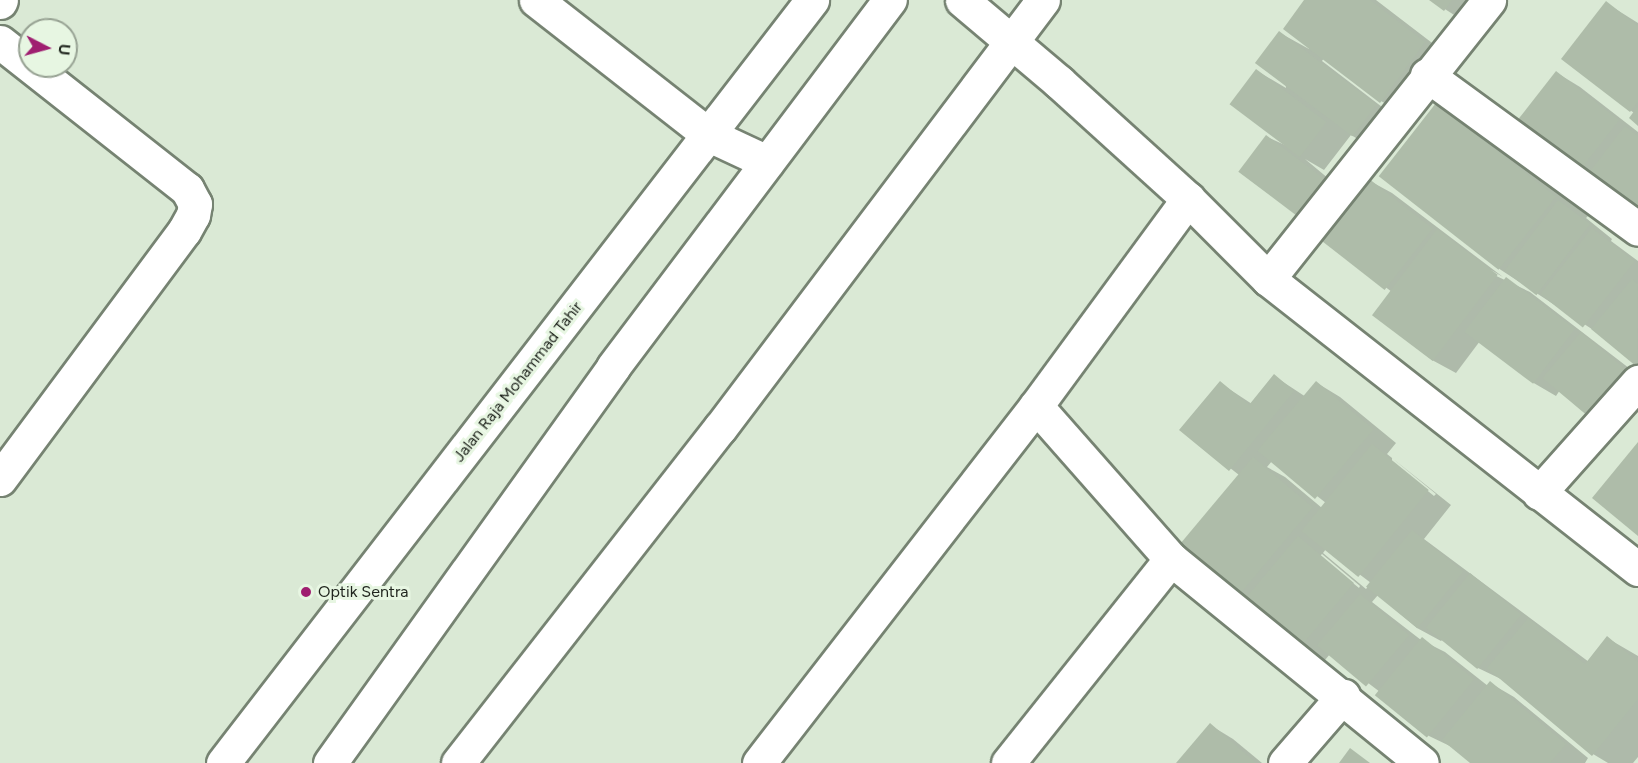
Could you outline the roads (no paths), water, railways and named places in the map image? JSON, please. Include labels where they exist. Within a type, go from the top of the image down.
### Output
[{"type":"street","points":[[536,0],[709,135],[767,162]]},
{"type":"street","name":"Jalan Raja Mohammad Tahir","points":[[223,763],[812,0]]},
{"type":"street","points":[[330,763],[613,367],[890,0]]},
{"type":"street","points":[[962,0],[1188,199],[1268,279],[1638,569]]},
{"type":"street","points":[[458,763],[720,428],[1043,0]]},
{"type":"street","points":[[1268,279],[1427,75],[1489,0]]},
{"type":"street","points":[[0,42],[187,189],[195,204],[193,215],[184,231],[0,479]]},
{"type":"street","points":[[1427,75],[1638,229]]},
{"type":"street","points":[[759,763],[1036,406],[1188,199]]},
{"type":"street","points":[[1539,493],[1638,382]]},
{"type":"street","points":[[1036,406],[1171,559],[1343,696],[1422,763]]},
{"type":"street","points":[[1008,763],[1171,559]]},
{"type":"street","points":[[1285,763],[1343,696]]},
{"type":"place","name":"Optik Sentra","points":[[306,592]]}]
